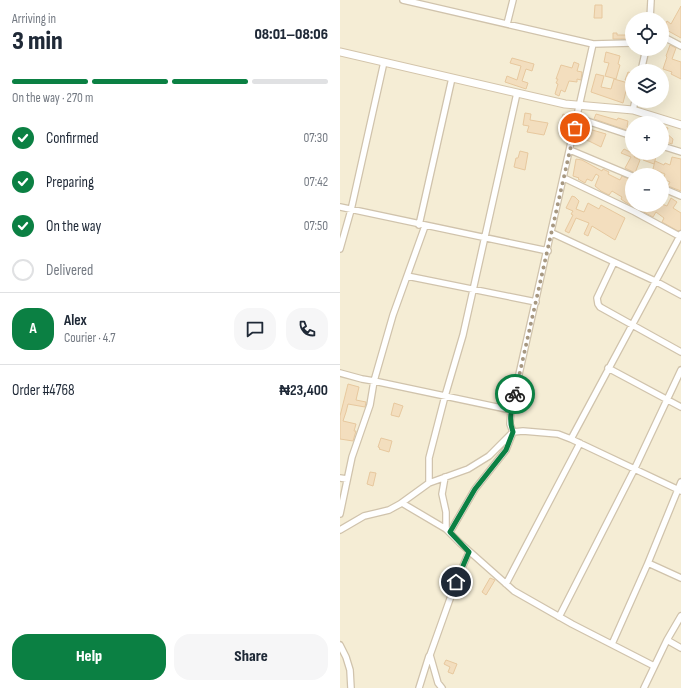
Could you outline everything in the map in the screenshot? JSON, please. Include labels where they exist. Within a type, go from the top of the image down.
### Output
[{"type":"street","points":[[404,0],[594,44],[625,43]]},
{"type":"street","points":[[507,24],[513,0]]},
{"type":"street","points":[[650,12],[651,0]]},
{"type":"street","points":[[669,40],[681,46]]},
{"type":"street","points":[[448,530],[475,489],[506,450],[513,432],[510,424],[511,410],[594,44]]},
{"type":"street","points":[[340,52],[565,104],[633,110],[681,125]]},
{"type":"street","points":[[340,249],[351,210],[384,62]]},
{"type":"street","points":[[340,514],[352,457],[370,405],[374,380],[422,225],[452,78]]},
{"type":"street","points":[[429,483],[429,458],[444,396],[463,335],[486,238],[517,93]]},
{"type":"street","points":[[578,118],[625,134]]},
{"type":"street","points":[[669,148],[681,152]]},
{"type":"street","points":[[570,150],[625,173]]},
{"type":"street","points":[[564,178],[681,236],[655,281],[570,439]]},
{"type":"street","points":[[669,191],[681,196]]},
{"type":"street","points":[[340,207],[548,251]]},
{"type":"street","points":[[552,233],[655,281],[681,295]]},
{"type":"street","points":[[614,262],[597,298],[600,307],[681,352]]},
{"type":"street","points":[[407,276],[474,288],[536,302]]},
{"type":"street","points":[[608,368],[681,407]]},
{"type":"street","points":[[559,617],[634,470],[666,399],[681,370]]},
{"type":"street","points":[[340,373],[362,380],[374,380],[511,410]]},
{"type":"street","points":[[340,530],[364,516],[389,510],[402,503],[429,483],[468,469],[489,456],[513,432],[524,431],[558,434],[679,490]]},
{"type":"street","points":[[506,584],[580,443]]},
{"type":"street","points":[[445,477],[442,494],[448,530]]},
{"type":"street","points":[[340,478],[347,479]]},
{"type":"street","points":[[612,644],[648,563],[681,482]]},
{"type":"street","points":[[402,503],[448,530],[469,552],[514,591],[559,617],[654,666]]},
{"type":"street","points":[[419,688],[456,582],[469,552]]},
{"type":"street","points":[[648,563],[681,578]]},
{"type":"street","points":[[644,688],[667,640],[681,616]]},
{"type":"street","points":[[667,640],[681,648]]},
{"type":"street","points":[[340,644],[350,670],[350,687]]},
{"type":"street","points":[[430,655],[438,683],[442,688]]},
{"type":"shaded area","points":[[340,0],[681,0],[681,688],[340,688]]},
{"type":"building","points":[[595,5],[602,5],[602,18],[594,18]]},
{"type":"building","points":[[681,6],[681,38],[669,31],[669,22],[671,24]]},
{"type":"building","points":[[613,33],[617,33],[617,35],[625,35],[625,39],[613,39]]},
{"type":"building","points":[[670,45],[676,48],[672,59],[681,62],[681,79],[671,74],[672,72],[669,71],[669,64],[665,64],[666,56],[669,56]]},
{"type":"building","points":[[606,52],[620,56],[618,64],[620,65],[616,79],[605,76],[609,63],[604,62]]},
{"type":"building","points":[[512,58],[534,64],[532,71],[526,69],[522,81],[528,83],[526,89],[505,82],[507,76],[517,80],[521,66],[510,63]]},
{"type":"building","points":[[574,62],[579,64],[577,71],[582,72],[581,80],[577,79],[577,82],[569,81],[565,92],[561,90],[559,96],[555,94],[558,84],[556,83],[558,79],[556,79],[561,65],[572,68]]},
{"type":"building","points":[[596,74],[604,76],[601,87],[611,89],[614,79],[625,82],[625,95],[623,103],[591,92]]},
{"type":"building","points":[[525,113],[531,114],[530,120],[548,123],[544,135],[527,132],[529,126],[523,125]]},
{"type":"building","points":[[563,114],[572,117],[571,124],[561,121]]},
{"type":"building","points":[[596,114],[617,120],[618,118],[625,120],[625,130],[594,119]]},
{"type":"building","points":[[582,126],[606,134],[601,147],[589,141],[580,139]]},
{"type":"building","points":[[669,136],[673,139],[672,144],[669,143]]},
{"type":"building","points":[[624,149],[625,150],[625,155],[621,153]]},
{"type":"building","points":[[520,151],[528,153],[525,170],[514,167],[516,158],[518,158]]},
{"type":"building","points":[[672,157],[681,159],[681,191],[669,186],[669,168],[653,168],[655,161],[664,165],[665,163],[670,165]]},
{"type":"building","points":[[576,159],[582,160],[602,171],[603,169],[609,172],[608,174],[620,180],[622,176],[625,177],[625,202],[621,199],[622,197],[612,191],[609,195],[595,186],[599,176],[596,174],[592,181],[587,179],[585,183],[578,179],[579,178],[573,176]]},
{"type":"building","points":[[629,160],[640,160],[637,168],[625,168]]},
{"type":"building","points":[[643,160],[655,160],[654,164]]},
{"type":"building","points":[[572,196],[579,201],[576,209],[584,212],[588,203],[599,209],[601,205],[625,218],[615,240],[592,226],[588,236],[584,234],[589,223],[576,218],[569,233],[565,231],[573,215],[571,214],[573,211],[566,208]]},
{"type":"building","points":[[671,198],[677,202],[673,208],[681,213],[681,230],[678,231],[662,222],[664,218],[656,212],[669,212],[669,202]]},
{"type":"building","points":[[644,212],[656,212],[653,217]]},
{"type":"building","points":[[348,384],[359,387],[356,400],[366,402],[365,407],[348,404],[343,421],[356,424],[354,431],[356,431],[353,441],[340,439],[340,416]]},
{"type":"building","points":[[394,403],[403,406],[399,417],[391,415]]},
{"type":"building","points":[[381,438],[392,441],[389,452],[379,449],[380,448],[378,447]]},
{"type":"building","points":[[370,472],[376,473],[373,486],[367,484]]},
{"type":"building","points":[[490,578],[495,580],[486,595],[482,592]]},
{"type":"building","points":[[446,660],[457,664],[453,674],[448,672],[450,667],[444,664]]},
{"type":"way so far","points":[[515,394],[575,128]]},
{"type":"route","points":[[456,582],[469,552],[450,532],[475,489],[506,450],[513,432],[510,424],[511,410],[515,394]]}]
